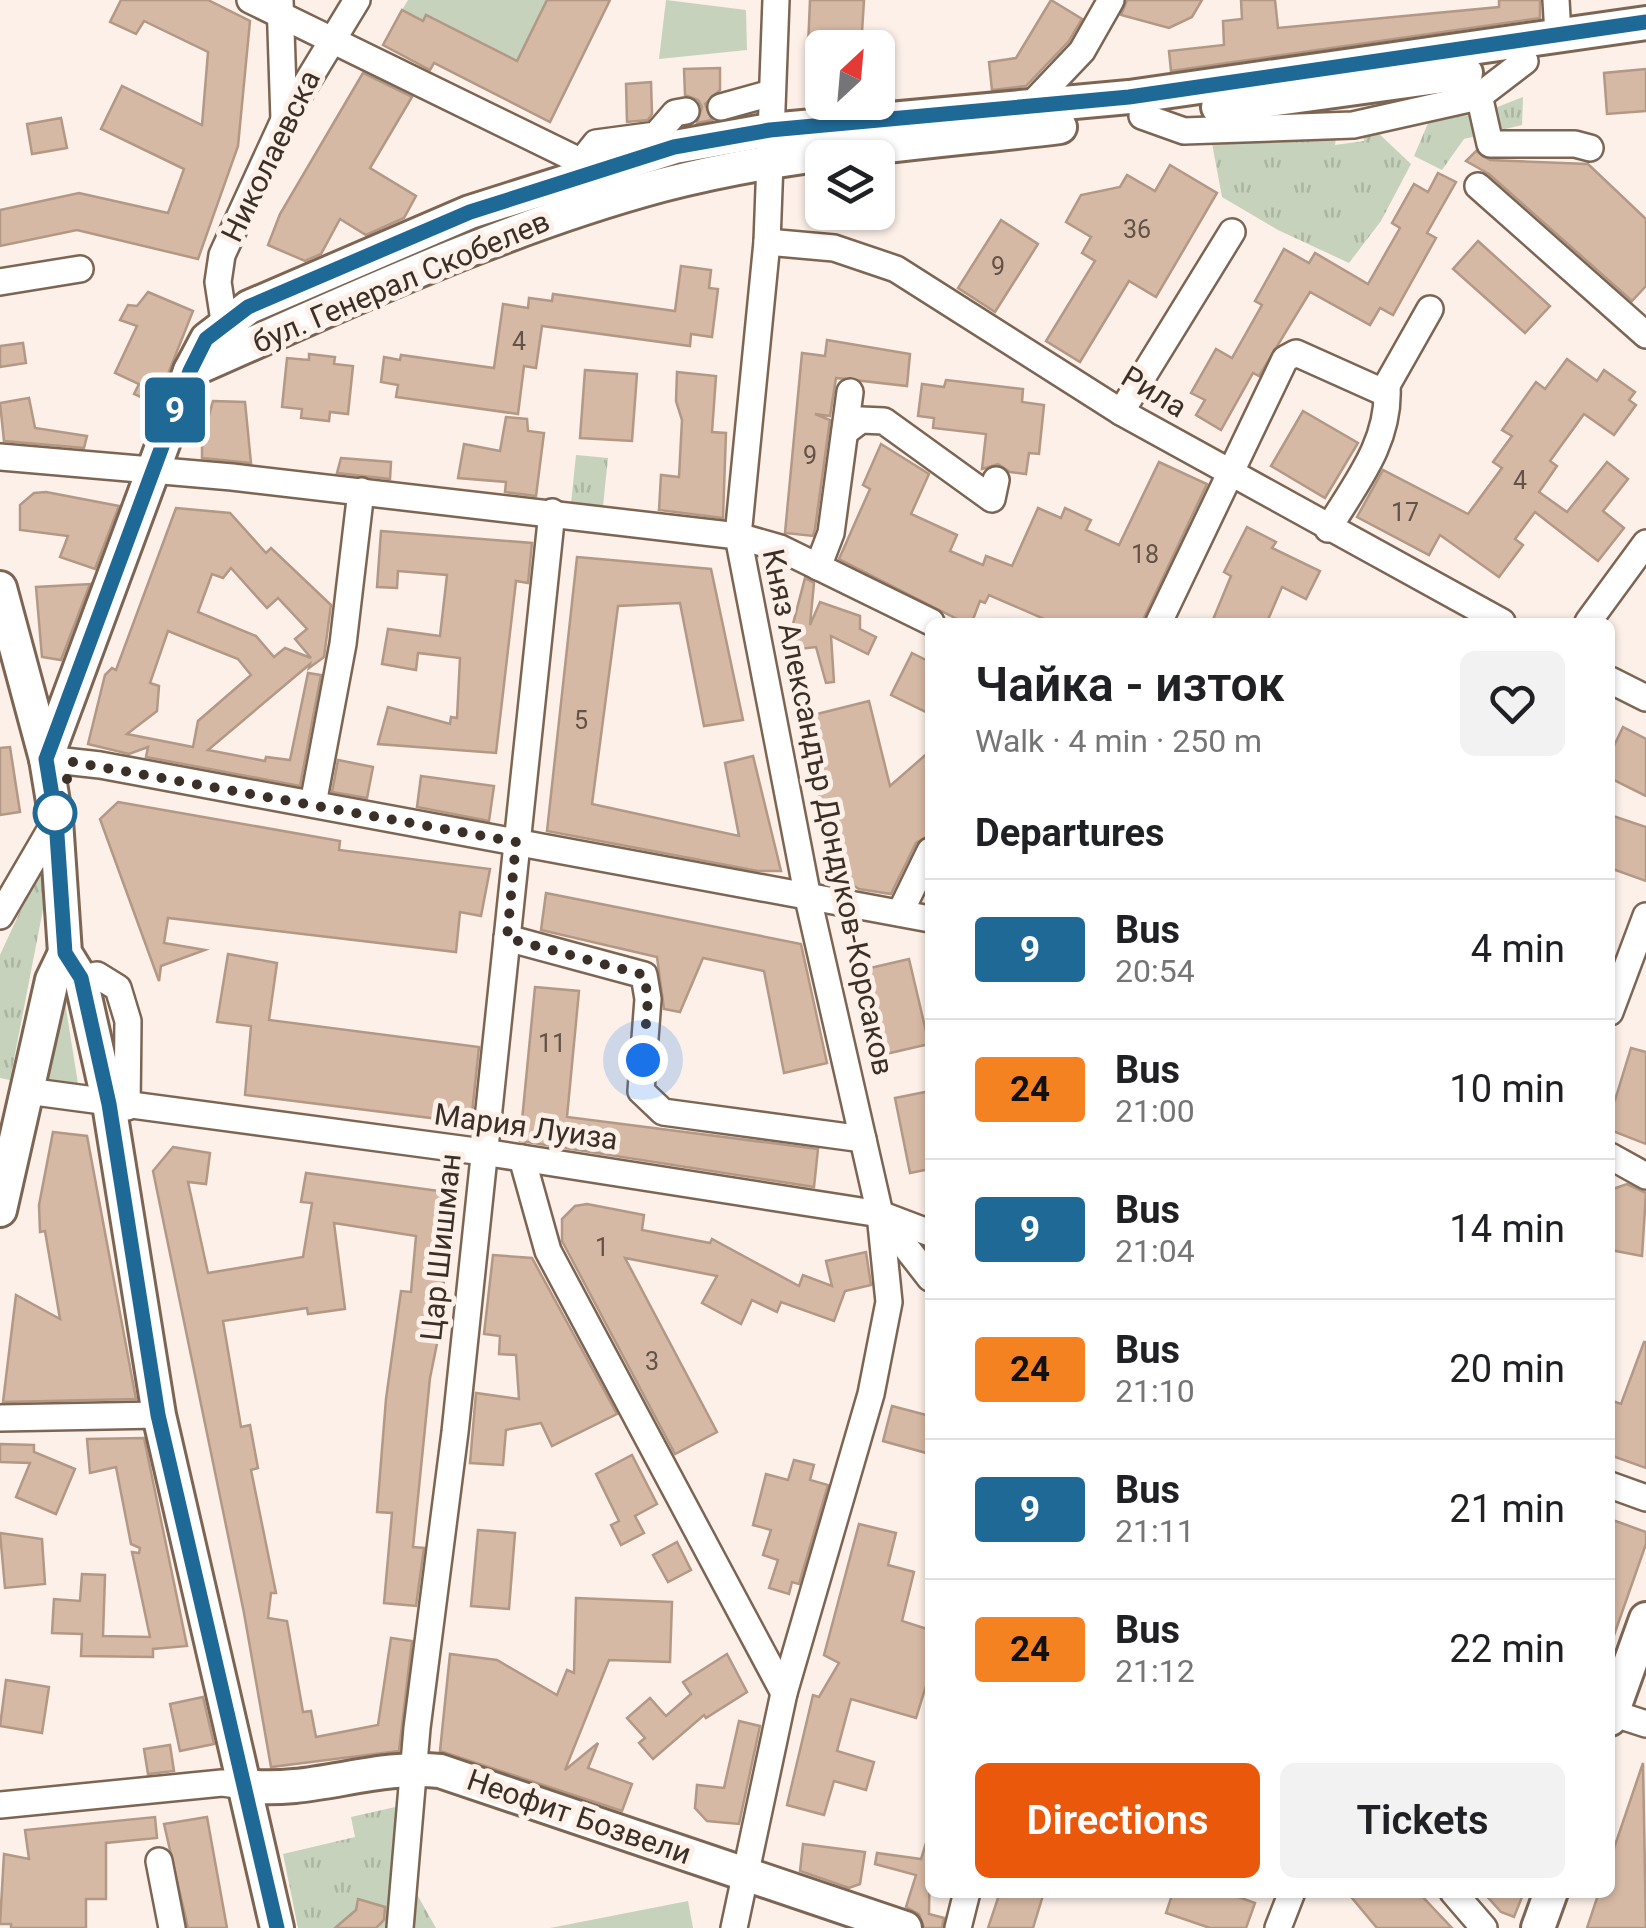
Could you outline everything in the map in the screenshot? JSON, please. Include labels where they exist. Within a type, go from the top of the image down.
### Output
[{"type":"main road","name":"бул. Генерал Скобелев","points":[[190,371],[206,339],[224,321],[470,212],[588,165],[770,130],[1112,99],[1646,22]]},
{"type":"main road","name":"бул. Генерал Скобелев","points":[[190,371],[461,252],[577,209],[667,184],[768,164],[1336,93],[1525,60],[1646,44]]},
{"type":"main road","points":[[46,759],[190,371]]},
{"type":"main road","points":[[0,588],[46,759],[73,966],[118,1106],[158,1415],[277,1928]]},
{"type":"main road","points":[[0,1210],[52,980],[73,966]]},
{"type":"main road","points":[[1615,1705],[1646,1620]]},
{"type":"main road","name":"Неофит Бозвели","points":[[245,1786],[302,1786],[415,1768],[471,1780],[906,1928]]},
{"type":"main road","points":[[1538,1928],[1548,1898]]},
{"type":"street","points":[[250,0],[279,7],[332,39],[588,165],[596,143],[656,135],[675,113],[686,111]]},
{"type":"street","name":"Николаевска","points":[[224,321],[218,282],[222,255],[284,120],[357,0]]},
{"type":"street","name":"Княз Александър Дондуков-Корсаков","points":[[734,1928],[784,1693],[871,1394],[888,1302],[880,1214],[808,898],[738,536],[767,242],[776,0]]},
{"type":"street","points":[[1027,109],[1082,51],[1111,0]]},
{"type":"street","points":[[1556,0],[1558,35]]},
{"type":"street","points":[[279,7],[284,120]]},
{"type":"street","points":[[1082,51],[1087,83],[1112,99]]},
{"type":"street","points":[[721,107],[772,93]]},
{"type":"street","points":[[1481,104],[1490,144],[1576,144],[1590,148]]},
{"type":"street","points":[[1478,186],[1646,336]]},
{"type":"street","points":[[1121,412],[1232,232]]},
{"type":"street","name":"Рила","points":[[767,242],[834,248],[896,269],[1121,412],[1495,618]]},
{"type":"street","points":[[0,282],[80,269]]},
{"type":"street","points":[[1328,529],[1379,444],[1388,414],[1387,387],[1430,310]]},
{"type":"street","points":[[1162,618],[1228,474],[1290,355],[1296,354],[1376,392],[1387,387]]},
{"type":"street","points":[[818,566],[832,533],[850,392]]},
{"type":"street","points":[[845,432],[861,420],[884,421],[992,499],[996,480]]},
{"type":"street","points":[[0,457],[361,491],[738,536],[780,548],[925,619]]},
{"type":"street","points":[[313,804],[343,644],[361,491]]},
{"type":"street","name":"Цар Шишман","points":[[400,1928],[552,512]]},
{"type":"street","points":[[1591,618],[1646,543]]},
{"type":"street","points":[[1615,682],[1646,698]]},
{"type":"street","points":[[46,759],[925,917]]},
{"type":"street","points":[[0,916],[56,820]]},
{"type":"street","points":[[900,913],[925,861]]},
{"type":"street","points":[[1615,999],[1646,916]]},
{"type":"street","points":[[507,938],[644,975],[648,999],[641,1091],[663,1112],[863,1139]]},
{"type":"street","name":"Мария Луиза","points":[[27,1091],[522,1158],[880,1214],[925,1231]]},
{"type":"street","points":[[522,1158],[548,1250],[784,1693]]},
{"type":"street","points":[[1615,1159],[1646,1176]]},
{"type":"street","points":[[880,1214],[925,1272]]},
{"type":"street","points":[[0,1418],[158,1415]]},
{"type":"street","points":[[1615,1487],[1646,1498]]},
{"type":"street","points":[[1615,1717],[1646,1724]]},
{"type":"street","points":[[0,1805],[222,1783],[245,1786]]},
{"type":"street","points":[[159,1861],[172,1928]]},
{"type":"street","points":[[958,1928],[966,1898]]},
{"type":"street","points":[[1278,1928],[1290,1898]]},
{"type":"street","points":[[1458,1898],[1484,1928]]},
{"type":"green space","points":[[408,0],[547,0],[517,61],[427,15],[423,21],[402,10]]},
{"type":"green space","points":[[666,0],[746,10],[747,50],[659,59]]},
{"type":"green space","points":[[1523,97],[1522,125],[1464,139],[1442,170],[1414,156],[1429,121],[1482,113]]},
{"type":"green space","points":[[1373,128],[1411,164],[1381,221],[1349,263],[1278,230],[1222,197],[1211,138],[1337,131],[1335,145],[1364,141],[1363,129]]},
{"type":"green space","points":[[576,455],[608,458],[602,516],[570,513]]},
{"type":"green space","points":[[40,868],[45,899],[10,1080],[0,1078],[0,955]]},
{"type":"green space","points":[[64,996],[79,1090],[34,1082]]},
{"type":"green space","points":[[413,1803],[406,1875],[436,1928],[298,1928],[283,1854],[355,1837],[351,1817]]},
{"type":"green space","points":[[688,1901],[693,1928],[550,1928]]},
{"type":"building","points":[[121,0],[208,0],[250,21],[238,146],[198,259],[77,230],[0,246],[0,210],[79,193],[168,213],[184,169],[101,129],[122,86],[202,125],[208,52],[144,21],[136,34],[110,22]]},
{"type":"building","points":[[547,0],[610,0],[550,122],[434,63],[430,70],[383,45],[402,10],[423,21],[426,15],[517,61]]},
{"type":"building","points":[[810,0],[864,0],[862,30],[809,30]]},
{"type":"building","points":[[1051,0],[1082,19],[1069,41],[1026,86],[992,90],[989,62],[1016,58]]},
{"type":"building","points":[[1127,0],[1202,0],[1192,17],[1169,28],[1121,15]]},
{"type":"building","points":[[1241,0],[1275,0],[1278,28],[1499,7],[1499,0],[1540,0],[1540,18],[1171,71],[1169,51],[1224,45],[1223,21],[1242,19]]},
{"type":"building","points":[[720,68],[720,90],[705,104],[712,120],[697,123],[702,107],[698,100],[685,95],[684,69]]},
{"type":"building","points":[[1646,69],[1646,111],[1607,114],[1604,73]]},
{"type":"building","points":[[363,73],[412,97],[370,168],[416,196],[404,218],[366,235],[340,219],[321,254],[305,261],[268,245],[280,214]]},
{"type":"building","points":[[651,82],[652,114],[648,120],[627,122],[626,84]]},
{"type":"building","points":[[61,118],[67,148],[32,154],[27,124]]},
{"type":"building","points":[[1476,151],[1490,160],[1588,164],[1646,219],[1646,286],[1632,301],[1489,174],[1466,161]]},
{"type":"building","points":[[1170,165],[1217,193],[1156,297],[1129,281],[1080,362],[1046,341],[1095,261],[1082,253],[1091,237],[1066,222],[1081,195],[1120,187],[1127,175],[1155,191]]},
{"type":"building","points":[[1438,173],[1456,182],[1427,233],[1436,238],[1393,315],[1380,308],[1370,325],[1310,292],[1259,376],[1253,373],[1221,430],[1196,415],[1205,400],[1191,393],[1216,349],[1232,358],[1262,305],[1255,301],[1284,249],[1309,263],[1315,253],[1368,284],[1400,228],[1392,223],[1414,184],[1428,192]]},
{"type":"building","points":[[1001,220],[1038,244],[995,312],[958,288]]},
{"type":"building","points":[[1478,241],[1550,306],[1525,333],[1453,269]]},
{"type":"building","points":[[681,266],[711,270],[709,288],[718,289],[712,337],[691,334],[690,346],[542,326],[536,368],[524,366],[518,414],[396,397],[398,385],[381,382],[384,357],[400,360],[401,355],[494,368],[503,304],[528,308],[529,298],[552,301],[553,294],[675,311]]},
{"type":"building","points":[[148,292],[193,311],[156,404],[134,394],[139,384],[115,373],[137,326],[120,320],[128,305],[137,306]]},
{"type":"building","points":[[827,340],[910,354],[907,386],[836,378],[830,416],[815,414],[830,420],[813,536],[785,533],[802,353],[825,356]]},
{"type":"building","points":[[23,343],[26,363],[0,367],[0,346]]},
{"type":"building","points":[[309,354],[335,357],[334,364],[353,366],[348,414],[330,412],[329,421],[301,418],[302,409],[282,407],[287,358],[309,360]]},
{"type":"building","points":[[1567,359],[1597,381],[1604,370],[1635,392],[1629,400],[1636,405],[1614,435],[1584,414],[1550,461],[1557,466],[1539,492],[1567,512],[1607,462],[1628,479],[1603,511],[1624,528],[1598,561],[1535,512],[1515,539],[1523,545],[1499,577],[1440,535],[1429,555],[1357,517],[1383,470],[1468,514],[1502,468],[1493,462],[1512,436],[1502,430],[1536,382],[1545,389]]},
{"type":"building","points":[[585,370],[637,374],[632,441],[580,438]]},
{"type":"building","points":[[677,372],[716,376],[712,432],[726,433],[723,518],[659,510],[661,475],[679,477],[682,420],[676,401]]},
{"type":"building","points":[[946,380],[1023,389],[1022,402],[1044,405],[1039,454],[1029,453],[1026,474],[1010,472],[998,464],[982,469],[986,434],[933,428],[934,418],[918,416],[922,384],[944,387]]},
{"type":"building","points":[[29,398],[35,428],[87,436],[84,448],[4,441],[0,403]]},
{"type":"building","points":[[213,401],[245,402],[251,463],[202,458],[202,440]]},
{"type":"building","points":[[1303,411],[1358,443],[1325,498],[1271,466]]},
{"type":"building","points":[[506,417],[527,419],[528,431],[544,433],[536,496],[505,492],[506,482],[458,478],[464,444],[500,451]]},
{"type":"building","points":[[881,444],[929,474],[911,514],[957,535],[950,551],[983,565],[986,556],[1012,566],[1038,508],[1061,518],[1065,508],[1091,520],[1086,530],[1119,545],[1159,462],[1207,484],[1144,618],[1042,618],[989,595],[985,603],[980,601],[974,618],[955,618],[839,559],[870,489],[863,485]]},
{"type":"building","points":[[341,458],[391,462],[390,479],[337,473]]},
{"type":"building","points":[[34,493],[119,506],[95,569],[60,557],[68,536],[20,530],[20,505]]},
{"type":"building","points":[[176,508],[230,513],[266,553],[271,548],[331,605],[324,657],[309,668],[310,664],[208,750],[265,761],[266,757],[290,760],[308,673],[321,675],[300,786],[146,757],[148,747],[129,754],[88,744],[105,675],[112,668],[116,670]],"holes":[[[231,568],[267,608],[278,598],[307,629],[295,639],[311,658],[285,648],[274,657],[256,636],[198,612],[212,574],[223,578]],[[168,631],[238,659],[251,675],[198,721],[193,747],[127,734],[157,711],[159,686],[150,683]]]},
{"type":"building","points":[[1247,527],[1276,542],[1272,548],[1320,571],[1306,599],[1282,587],[1269,618],[1214,618],[1231,576],[1224,572]]},
{"type":"building","points":[[381,531],[532,543],[528,583],[516,581],[496,753],[378,744],[388,707],[450,724],[451,717],[457,718],[460,658],[418,653],[416,670],[382,664],[388,629],[440,636],[447,575],[398,571],[397,588],[377,587]]},
{"type":"building","points":[[577,557],[711,569],[743,720],[704,726],[680,603],[618,606],[592,804],[739,836],[725,763],[753,756],[781,871],[758,871],[547,831]]},
{"type":"building","points":[[805,578],[814,583],[810,625],[820,602],[860,616],[860,629],[876,637],[868,654],[831,636],[834,682],[826,683],[816,647],[799,649],[801,644],[788,643]]},
{"type":"building","points":[[90,584],[61,660],[42,657],[36,587]]},
{"type":"building","points":[[912,653],[925,660],[925,712],[891,695]]},
{"type":"building","points":[[869,701],[890,786],[925,755],[925,838],[916,843],[891,894],[859,889],[843,879],[830,862],[827,824],[797,719]]},
{"type":"building","points":[[1623,727],[1646,739],[1646,796],[1615,780],[1615,744]]},
{"type":"building","points":[[10,747],[20,812],[0,815],[0,748]]},
{"type":"building","points":[[338,760],[373,767],[367,798],[332,792]]},
{"type":"building","points":[[421,776],[494,786],[489,821],[417,807]]},
{"type":"building","points":[[118,802],[340,841],[339,850],[490,869],[481,916],[460,912],[456,952],[168,918],[164,943],[205,950],[161,966],[159,981],[100,819]]},
{"type":"building","points":[[1615,817],[1646,827],[1646,881],[1615,870]]},
{"type":"building","points":[[546,893],[801,944],[827,1063],[784,1073],[764,971],[703,958],[680,1012],[664,1009],[657,957],[541,930]]},
{"type":"building","points":[[228,954],[277,963],[269,1020],[479,1047],[471,1123],[245,1095],[251,1026],[217,1022]]},
{"type":"building","points":[[909,959],[925,1027],[925,1045],[886,1054],[866,969]]},
{"type":"building","points":[[535,987],[579,991],[567,1117],[818,1149],[814,1187],[520,1141]]},
{"type":"building","points":[[1631,1048],[1646,1052],[1646,1144],[1615,1132],[1615,1100]]},
{"type":"building","points":[[925,1092],[925,1170],[910,1173],[895,1098]]},
{"type":"building","points":[[53,1132],[87,1136],[136,1399],[3,1402],[16,1295],[60,1319],[45,1231],[40,1232],[39,1205]]},
{"type":"building","points":[[173,1147],[210,1153],[206,1184],[188,1182],[208,1273],[303,1257],[312,1203],[301,1202],[306,1173],[454,1193],[449,1226],[445,1225],[443,1314],[430,1378],[413,1547],[424,1548],[416,1606],[384,1603],[392,1513],[377,1512],[386,1399],[401,1291],[411,1292],[416,1236],[334,1223],[345,1309],[308,1314],[307,1308],[223,1321],[241,1427],[250,1425],[258,1468],[251,1470],[276,1593],[271,1593],[268,1618],[287,1621],[303,1712],[311,1711],[316,1737],[378,1725],[391,1638],[412,1641],[399,1751],[271,1767],[244,1613],[153,1171]]},
{"type":"building","points":[[1627,1184],[1646,1193],[1642,1256],[1615,1251],[1615,1188]]},
{"type":"building","points":[[587,1204],[644,1215],[642,1230],[710,1243],[712,1239],[799,1286],[803,1275],[832,1286],[826,1261],[866,1252],[871,1285],[845,1291],[834,1321],[781,1302],[777,1312],[752,1300],[741,1324],[702,1303],[717,1276],[625,1258],[717,1432],[675,1454],[562,1241],[562,1219],[575,1206]]},
{"type":"building","points":[[493,1255],[532,1258],[617,1414],[552,1446],[541,1423],[506,1430],[503,1465],[470,1463],[476,1393],[519,1399],[516,1355],[499,1354],[500,1336],[484,1334]]},
{"type":"building","points":[[1646,1342],[1646,1468],[1615,1457],[1615,1402],[1621,1404]]},
{"type":"building","points":[[892,1406],[925,1415],[925,1453],[883,1441]]},
{"type":"building","points":[[144,1438],[187,1646],[153,1649],[153,1657],[81,1656],[82,1634],[52,1633],[54,1599],[80,1601],[82,1574],[105,1575],[103,1636],[150,1637],[132,1552],[139,1553],[140,1548],[131,1544],[116,1467],[90,1473],[87,1439]]},
{"type":"building","points":[[0,1444],[34,1445],[34,1452],[75,1469],[56,1514],[16,1497],[30,1463],[0,1462]]},
{"type":"building","points":[[632,1455],[657,1504],[635,1516],[644,1533],[621,1545],[611,1525],[619,1521],[596,1474]]},
{"type":"building","points":[[794,1460],[814,1465],[810,1480],[828,1485],[799,1584],[792,1582],[789,1594],[769,1588],[778,1560],[763,1555],[771,1530],[753,1525],[766,1474],[788,1480]]},
{"type":"building","points":[[1615,1521],[1646,1532],[1646,1544],[1615,1632]]},
{"type":"building","points":[[859,1524],[896,1533],[888,1565],[914,1572],[902,1621],[925,1628],[925,1689],[916,1718],[851,1699],[837,1751],[874,1762],[866,1790],[834,1781],[824,1815],[787,1805],[813,1695],[819,1697],[839,1663],[824,1655]]},
{"type":"building","points":[[478,1530],[515,1533],[509,1609],[471,1606]]},
{"type":"building","points":[[0,1533],[42,1539],[45,1584],[5,1588]]},
{"type":"building","points":[[677,1542],[691,1570],[668,1582],[653,1555]]},
{"type":"building","points":[[576,1598],[672,1602],[670,1662],[609,1660],[565,1770],[598,1743],[588,1768],[632,1784],[622,1811],[440,1751],[450,1654],[497,1660],[557,1695],[567,1670],[574,1673]]},
{"type":"building","points":[[727,1654],[747,1692],[706,1718],[704,1715],[653,1759],[639,1743],[645,1738],[627,1718],[650,1698],[666,1716],[691,1694],[683,1682]]},
{"type":"building","points":[[6,1680],[49,1687],[42,1733],[0,1726]]},
{"type":"building","points":[[203,1697],[214,1744],[180,1751],[170,1704]]},
{"type":"building","points":[[739,1721],[760,1726],[739,1824],[707,1821],[695,1808],[697,1785],[724,1788]]},
{"type":"building","points":[[170,1745],[174,1771],[148,1774],[144,1749]]},
{"type":"building","points":[[1643,1763],[1646,1928],[1587,1928],[1597,1898],[1615,1898],[1615,1845]]},
{"type":"building","points":[[155,1817],[157,1838],[106,1843],[106,1899],[86,1899],[86,1928],[11,1928],[11,1924],[0,1924],[4,1854],[29,1859],[25,1830]]},
{"type":"building","points":[[207,1817],[227,1928],[188,1928],[164,1824]]},
{"type":"building","points":[[803,1844],[865,1852],[860,1884],[849,1888],[800,1871]]},
{"type":"building","points":[[925,1846],[925,1898],[929,1898],[929,1914],[944,1918],[942,1928],[924,1928],[919,1914],[906,1907],[916,1875],[875,1864],[877,1853],[921,1859]]},
{"type":"building","points":[[998,1898],[1042,1898],[1033,1928],[988,1928]]},
{"type":"building","points":[[1171,1898],[1241,1898],[1255,1903],[1246,1928],[1210,1928],[1166,1913]]},
{"type":"building","points":[[1352,1898],[1424,1898],[1452,1928],[1377,1928]]},
{"type":"building","points":[[1488,1898],[1522,1898],[1514,1917],[1501,1912]]},
{"type":"building","points":[[358,1899],[385,1907],[384,1920],[376,1928],[335,1928],[356,1910]]},
{"type":"bus line","name":"9","points":[[277,1928],[158,1415],[109,1104],[81,978],[65,953],[56,820],[46,759],[190,371],[206,339],[248,307],[470,212],[674,147],[770,130],[1129,97],[1490,48],[1646,22]]},
{"type":"route","points":[[55,813],[73,762],[516,842],[507,938],[644,975],[648,999],[643,1060]]}]
